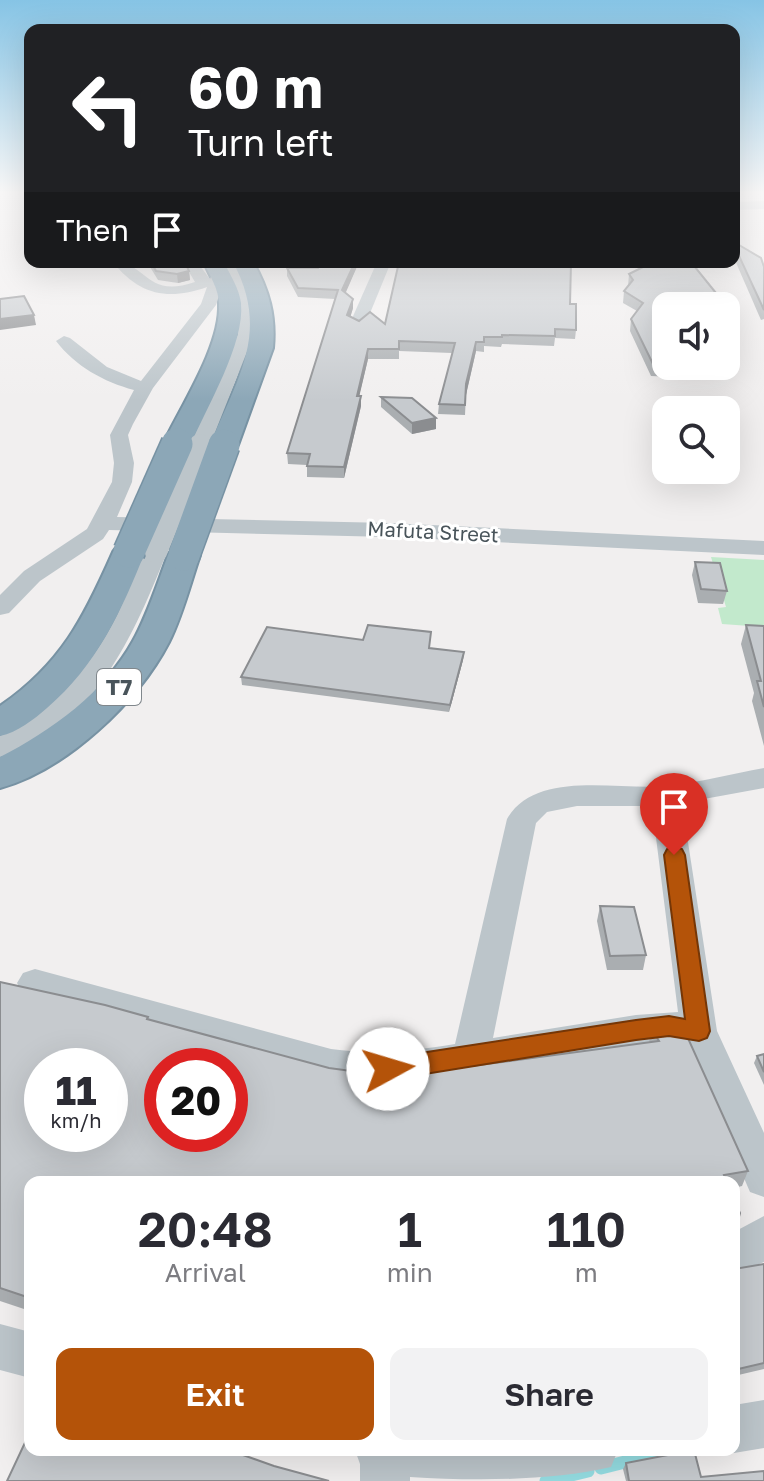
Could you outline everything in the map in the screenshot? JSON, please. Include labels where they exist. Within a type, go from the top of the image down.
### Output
[{"type":"highway","name":"T7","points":[[0,774],[63,738],[121,685],[146,651],[159,623],[156,553],[200,445],[230,313],[222,268]]},
{"type":"highway","name":"T7","points":[[156,553],[200,445],[261,348],[264,332],[262,302],[246,268]]},
{"type":"highway","points":[[0,724],[37,699],[78,657],[103,613],[156,553]]},
{"type":"street","points":[[126,268],[148,288],[169,291],[202,284],[203,278],[195,268]]},
{"type":"street","points":[[0,608],[32,576],[95,534],[103,523],[122,482],[124,463],[119,435],[145,387],[208,305],[220,268]]},
{"type":"street","points":[[358,323],[381,268]]},
{"type":"street","points":[[64,341],[74,352],[122,383],[145,387]]},
{"type":"street","name":"Mafuta Street","points":[[103,523],[374,529],[764,548]]},
{"type":"street","points":[[0,748],[48,720],[77,697],[101,669],[125,629],[156,553]]},
{"type":"street","points":[[471,1056],[522,819],[538,803],[577,796],[666,796],[764,778]]},
{"type":"street","points":[[666,796],[699,1031],[764,1178]]},
{"type":"street","points":[[35,983],[331,1065],[366,1070],[410,1068],[669,1026],[699,1031]]},
{"type":"street","points":[[740,1250],[764,1237]]},
{"type":"street","points":[[0,1347],[24,1353]]},
{"type":"street","points":[[740,1428],[764,1424]]},
{"type":"street","points":[[383,1458],[522,1461],[555,1456]]},
{"type":"green space","points":[[711,557],[764,560],[764,627],[722,624],[718,608],[726,607]]},
{"type":"building","points":[[742,263],[763,263],[764,310]]},
{"type":"building","points":[[154,268],[188,268],[189,271],[177,274],[156,271]]},
{"type":"building","points":[[287,268],[352,268],[342,290],[353,299],[347,315],[359,321],[370,312],[385,324],[398,268],[571,268],[570,304],[576,304],[576,330],[555,329],[555,336],[484,337],[484,342],[476,342],[466,384],[465,405],[439,404],[455,343],[399,341],[399,349],[368,349],[357,396],[361,396],[344,467],[307,466],[310,454],[287,453],[338,290],[298,288]]},
{"type":"building","points":[[641,268],[696,268],[715,292],[652,292],[652,362],[631,319],[643,303],[624,291],[633,280],[629,274]]},
{"type":"building","points":[[24,296],[34,315],[0,319],[0,299]]},
{"type":"building","points":[[381,397],[412,398],[436,418],[412,423]]},
{"type":"building","points":[[695,562],[720,563],[727,591],[701,589]]},
{"type":"building","points":[[368,625],[431,632],[429,648],[464,652],[450,705],[241,677],[267,627],[363,640]]},
{"type":"building","points":[[746,625],[764,626],[764,707],[757,681],[761,681]]},
{"type":"building","points":[[600,906],[634,907],[646,955],[610,956]]},
{"type":"building","points":[[0,982],[105,1005],[329,1068],[359,1072],[355,1083],[471,1063],[472,1066],[659,1041],[652,1030],[679,1029],[687,1036],[748,1171],[724,1176],[24,1176],[24,1296],[0,1288]]},
{"type":"building","points":[[764,1054],[764,1072],[757,1056]]},
{"type":"building","points":[[764,1264],[764,1363],[740,1369],[740,1268]]},
{"type":"building","points":[[24,1445],[24,1456],[246,1456],[329,1481],[7,1481]]},
{"type":"building","points":[[663,1456],[696,1456],[701,1477],[764,1471],[764,1481],[629,1481],[626,1463]]},
{"type":"waterway","points":[[601,1468],[649,1456]]},
{"type":"waterway","points":[[546,1481],[588,1471]]},
{"type":"route","points":[[388,1069],[410,1068],[636,1030],[669,1026],[699,1031],[674,855]]}]
